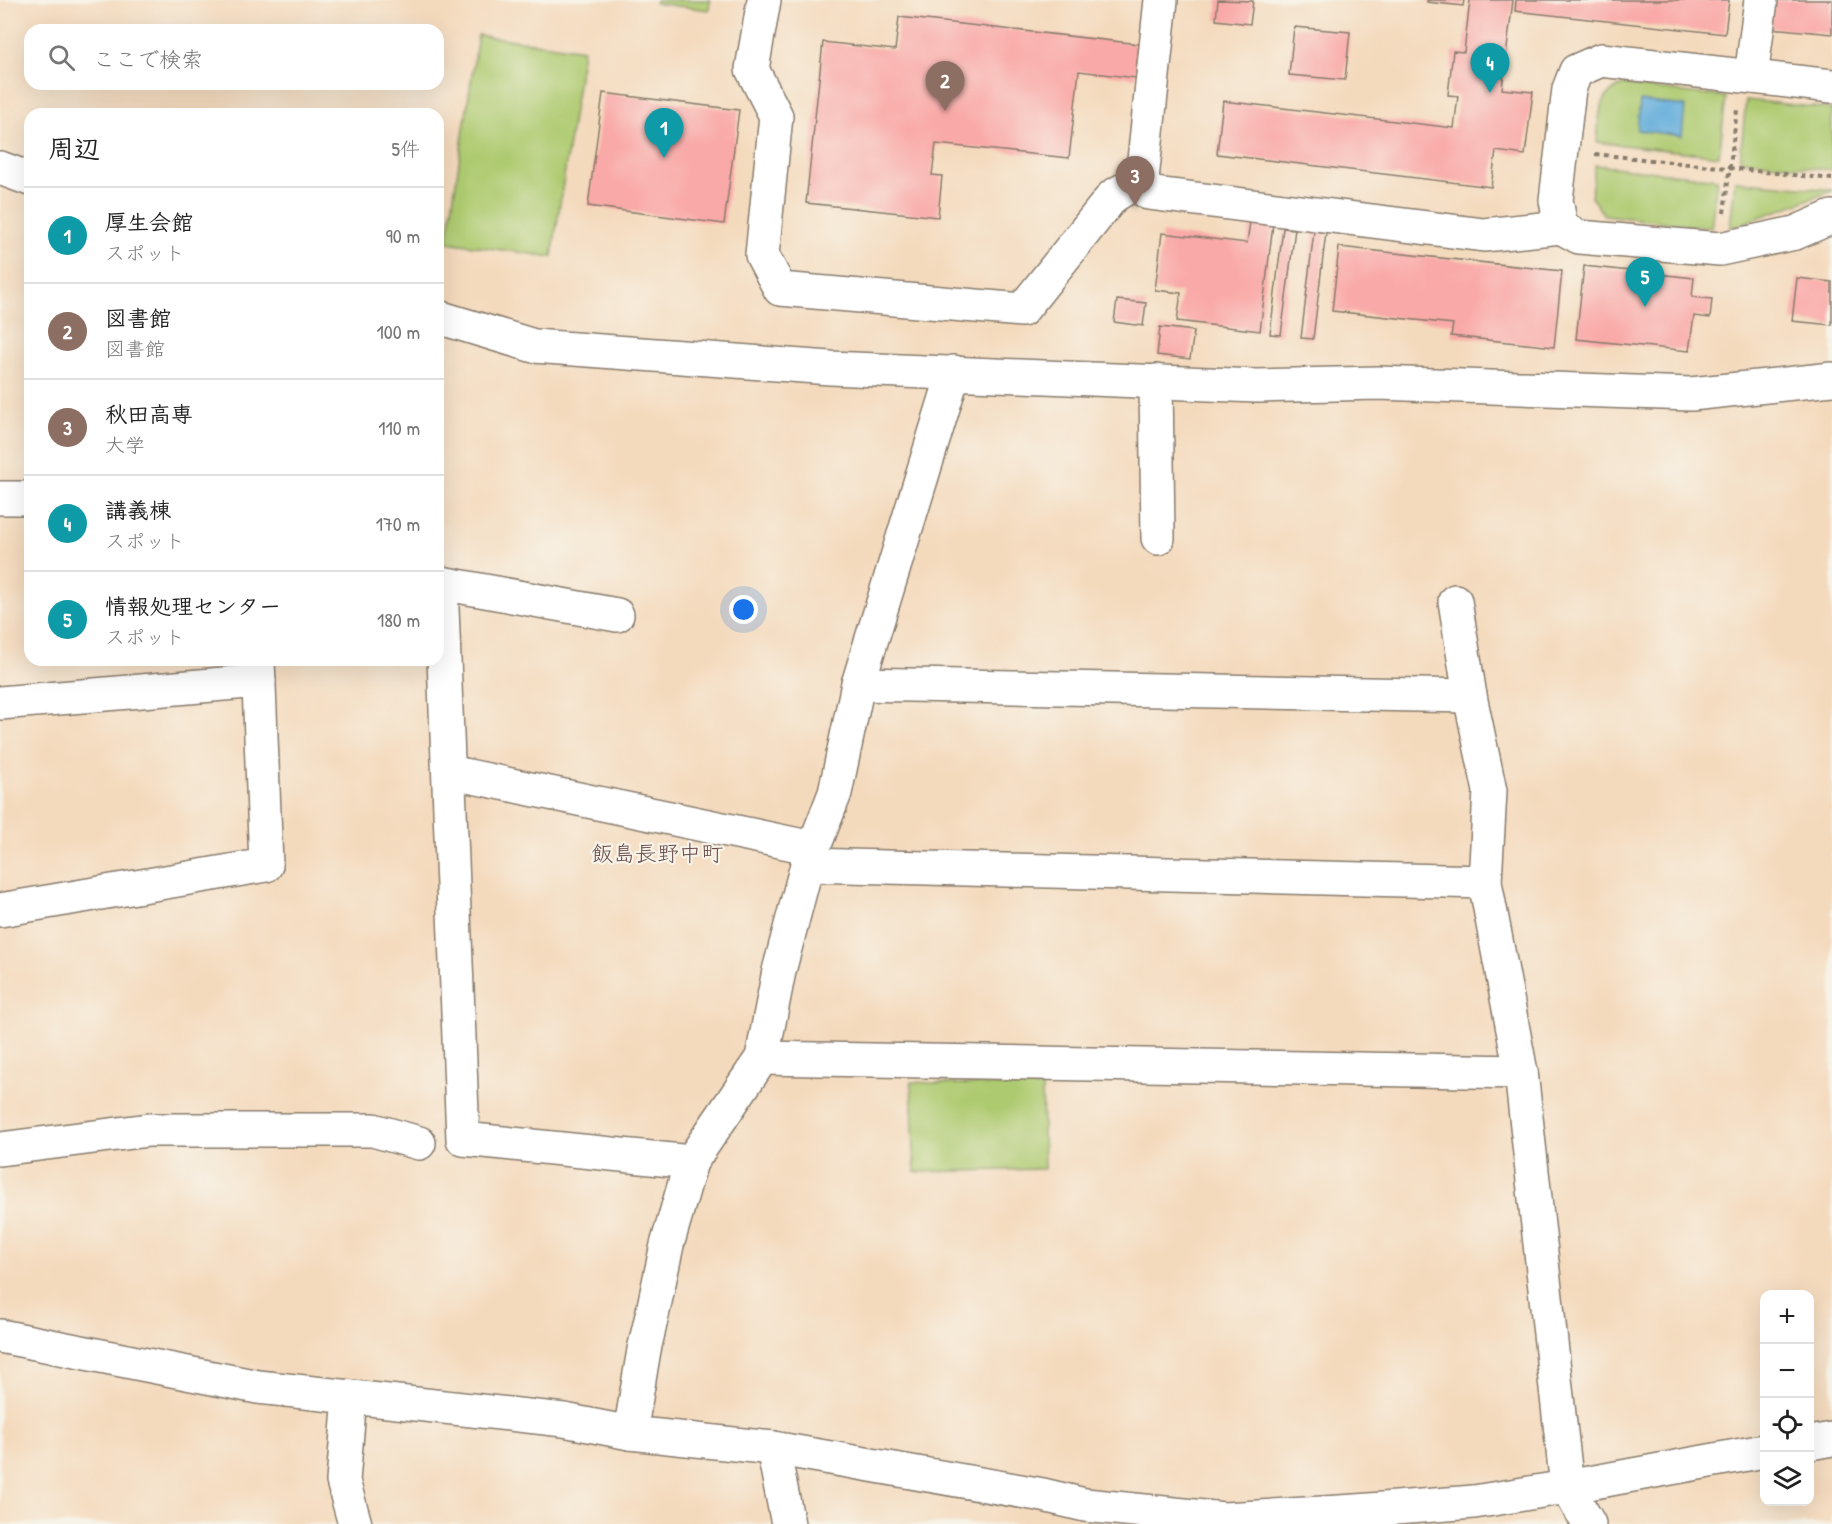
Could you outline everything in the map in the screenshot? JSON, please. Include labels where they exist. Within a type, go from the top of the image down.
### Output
[{"type":"street","points":[[764,0],[752,69],[776,116],[762,255],[780,289],[1022,310],[1113,196],[1142,180]]},
{"type":"street","points":[[1161,0],[1142,180],[1148,193],[1484,235],[1561,227],[1579,237],[1720,249],[1795,233],[1832,217]]},
{"type":"street","points":[[1746,76],[1761,0]]},
{"type":"street","points":[[1561,227],[1556,200],[1569,89],[1576,70],[1601,60],[1832,86]]},
{"type":"street","points":[[0,168],[24,176]]},
{"type":"street","points":[[444,319],[534,346],[830,368],[1256,386],[1378,383],[1691,394],[1832,379]]},
{"type":"street","points":[[630,1433],[644,1350],[667,1245],[692,1162],[762,1058],[779,971],[810,856],[835,793],[858,684],[954,372]]},
{"type":"street","points":[[1156,381],[1158,538]]},
{"type":"street","points":[[0,498],[24,498]]},
{"type":"street","points":[[444,584],[617,615]]},
{"type":"street","points":[[1455,601],[1470,696],[1490,791],[1485,882],[1521,1072],[1567,1488],[1588,1524]]},
{"type":"street","points":[[444,654],[463,1139],[692,1162]]},
{"type":"street","points":[[0,703],[259,671],[266,865],[0,910]]},
{"type":"street","points":[[858,684],[1470,696]]},
{"type":"street","points":[[449,772],[810,856],[1485,882]]},
{"type":"street","points":[[762,1058],[1521,1072]]},
{"type":"street","points":[[0,1149],[149,1130],[373,1130],[419,1143]]},
{"type":"street","points":[[0,1336],[258,1387],[564,1420],[630,1433],[773,1448],[1043,1495],[1085,1505],[1224,1519],[1356,1512],[1474,1502],[1567,1488],[1760,1453]]},
{"type":"street","points":[[350,1397],[343,1481],[355,1524]]},
{"type":"street","points":[[1814,1442],[1832,1439]]},
{"type":"street","points":[[773,1448],[788,1524]]},
{"type":"path","points":[[1720,249],[1730,168],[1746,76]]},
{"type":"path","points":[[1562,150],[1832,179]]},
{"type":"green space","points":[[656,0],[710,0],[709,10],[655,3]]},
{"type":"green space","points":[[478,35],[583,50],[552,257],[447,242]]},
{"type":"green space","points":[[1623,85],[1726,97],[1719,156],[1597,142],[1599,116],[1604,101],[1608,95]]},
{"type":"green space","points":[[1746,100],[1832,109],[1832,170],[1740,160]]},
{"type":"green space","points":[[1595,165],[1717,179],[1711,228],[1604,215],[1591,197]]},
{"type":"green space","points":[[1735,181],[1832,190],[1832,191],[1730,228]]},
{"type":"green space","points":[[911,1082],[1042,1087],[1044,1169],[915,1172]]},
{"type":"water","points":[[1640,101],[1685,106],[1682,136],[1637,130]]},
{"type":"building","points":[[1218,0],[1253,1],[1250,24],[1216,20]]},
{"type":"building","points":[[1427,0],[1464,0],[1463,6],[1427,2]]},
{"type":"building","points":[[1470,0],[1513,0],[1502,89],[1533,92],[1525,155],[1496,151],[1491,187],[1217,154],[1223,101],[1454,128],[1458,96],[1448,95],[1453,51],[1464,52]]},
{"type":"building","points":[[1516,0],[1729,0],[1725,34],[1515,11]]},
{"type":"building","points":[[1773,0],[1832,0],[1832,34],[1770,28]]},
{"type":"building","points":[[899,17],[1139,44],[1136,78],[1079,71],[1069,158],[936,144],[932,175],[942,176],[938,217],[806,203],[823,42],[895,50]]},
{"type":"building","points":[[1294,27],[1350,32],[1345,80],[1289,75]]},
{"type":"building","points":[[603,93],[739,110],[724,224],[588,206]]},
{"type":"building","points":[[1250,222],[1273,224],[1260,331],[1177,321],[1181,293],[1155,290],[1162,233],[1247,243]]},
{"type":"building","points":[[1283,228],[1295,229],[1281,335],[1270,334]]},
{"type":"building","points":[[1314,231],[1326,232],[1313,339],[1301,338]]},
{"type":"building","points":[[1339,247],[1562,271],[1554,347],[1451,336],[1453,324],[1332,311]]},
{"type":"building","points":[[1584,266],[1694,278],[1692,297],[1712,299],[1710,318],[1694,316],[1689,351],[1576,339]]},
{"type":"building","points":[[1797,278],[1832,282],[1832,325],[1792,321]]},
{"type":"building","points":[[1117,300],[1146,303],[1143,326],[1114,322]]},
{"type":"building","points":[[1160,327],[1194,331],[1190,359],[1157,355]]},
{"type":"place","name":"講義棟","points":[[1490,93]]},
{"type":"place","name":"図書館","points":[[945,111]]},
{"type":"place","name":"厚生会館","points":[[664,158]]},
{"type":"place","name":"秋田高専","points":[[1135,206]]},
{"type":"place","name":"情報処理センター","points":[[1645,307]]},
{"type":"district","name":"飯島長野中町","points":[[657,853]]}]
